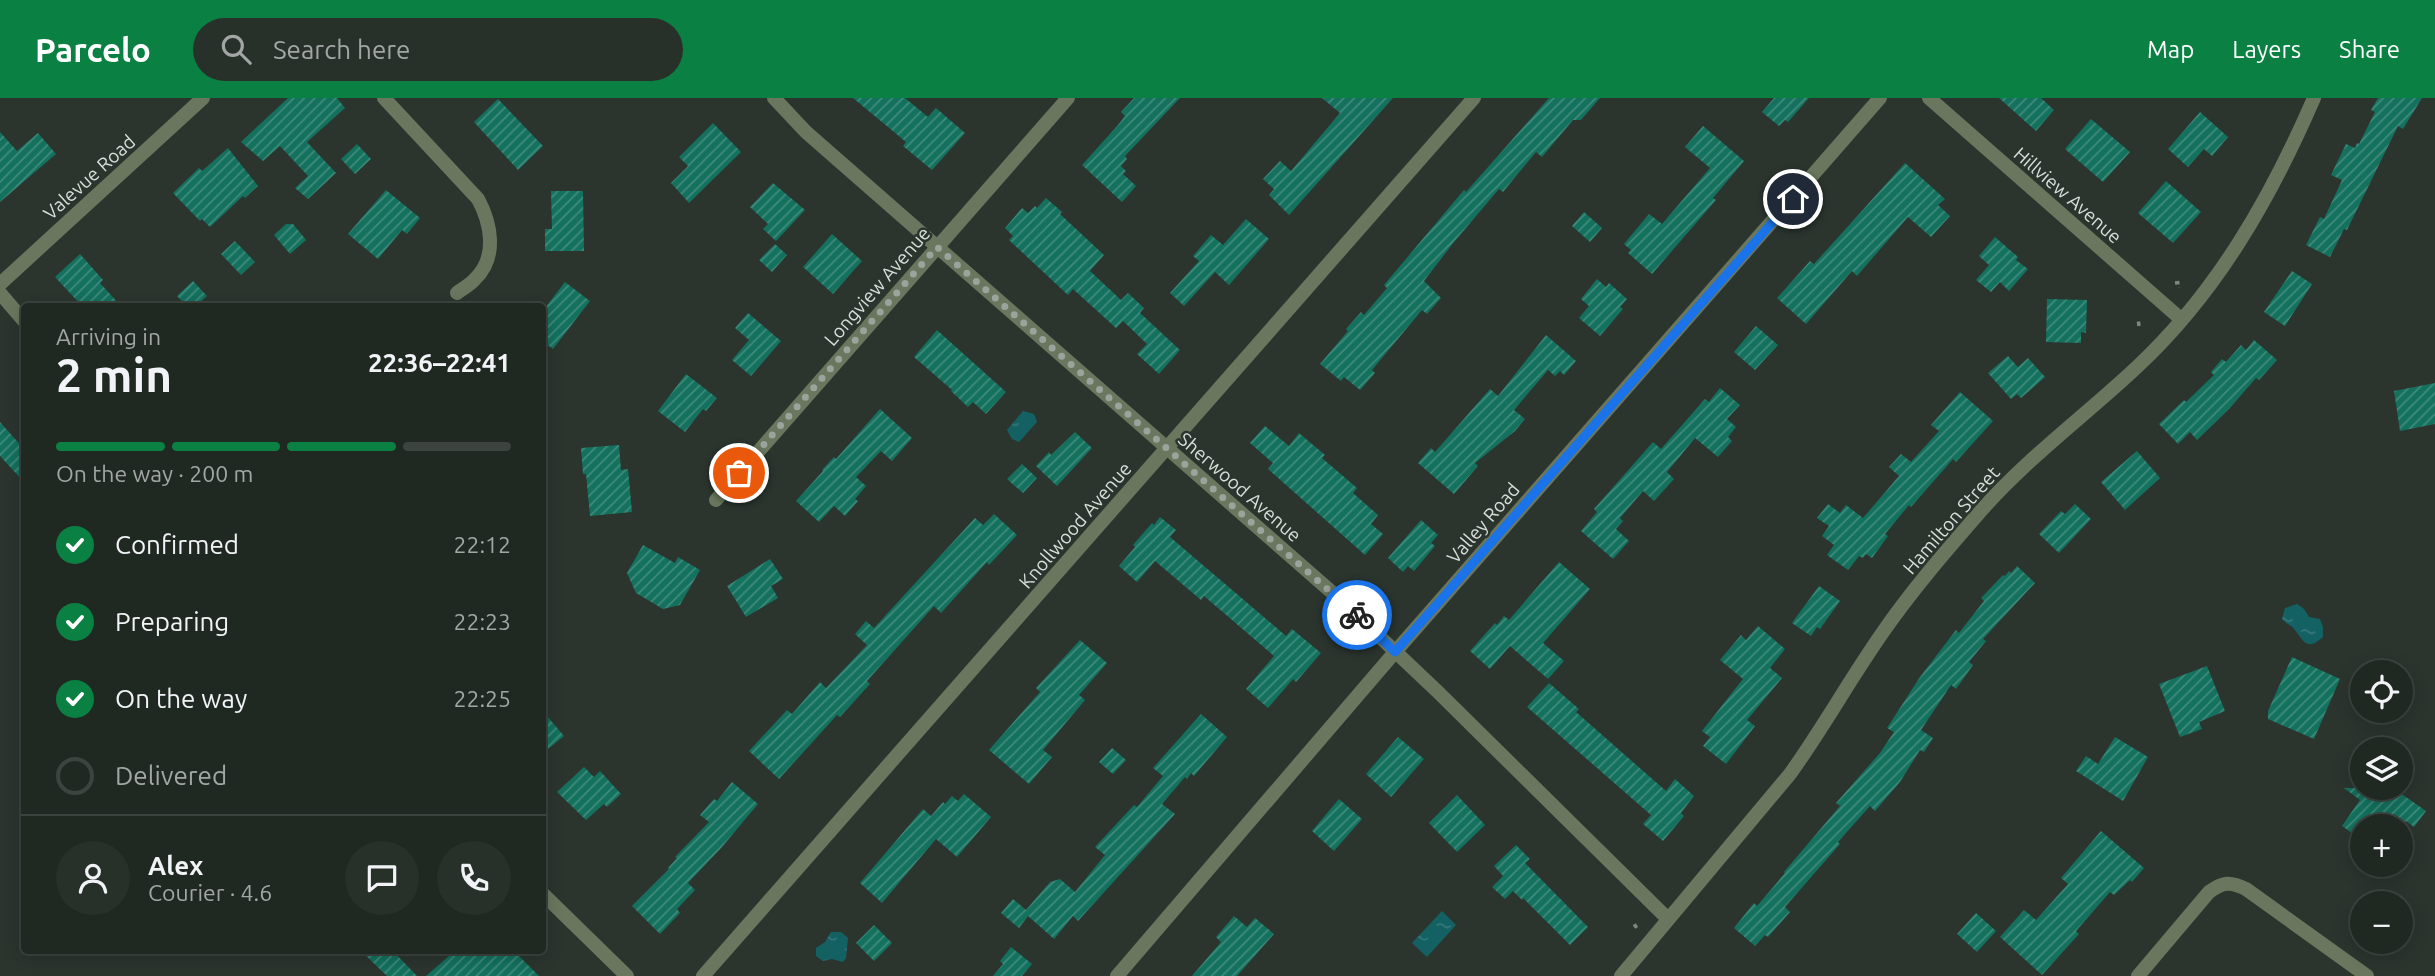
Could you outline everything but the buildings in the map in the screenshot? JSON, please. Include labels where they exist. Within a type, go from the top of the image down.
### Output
[{"type":"street","name":"Valevue Road","points":[[0,284],[203,98]]},
{"type":"street","points":[[384,98],[478,199],[488,217],[491,237],[484,266],[476,278],[457,293]]},
{"type":"street","name":"Sherwood Avenue","points":[[774,98],[806,132],[1343,602],[1668,919]]},
{"type":"street","name":"Longview Avenue","points":[[716,500],[1068,98]]},
{"type":"street","name":"Knollwood Avenue","points":[[703,976],[1474,98]]},
{"type":"street","name":"Valley Road","points":[[1117,976],[1395,652],[1880,98]]},
{"type":"street","name":"Hillview Avenue","points":[[1929,98],[2182,320]]},
{"type":"street","name":"Hamilton Street","points":[[1621,976],[1790,774],[1884,630],[1973,520],[2033,457],[2139,365],[2182,320],[2261,210],[2289,156],[2314,98]]},
{"type":"street","points":[[0,293],[21,318]]},
{"type":"street","points":[[2138,976],[2209,892],[2227,882],[2246,889],[2367,976]]},
{"type":"street","points":[[546,897],[627,976]]},
{"type":"path","points":[[2177,281],[2178,288]]},
{"type":"water","points":[[1023,411],[1034,414],[1037,422],[1019,442],[1012,439],[1007,430]]},
{"type":"water","points":[[2297,604],[2309,617],[2320,619],[2323,637],[2313,644],[2306,643],[2294,628],[2282,619],[2285,608]]},
{"type":"water","points":[[1442,911],[1456,925],[1427,957],[1412,943]]},
{"type":"water","points":[[831,932],[841,932],[848,938],[846,958],[843,962],[832,959],[823,961],[816,956],[816,948],[825,942]]},
{"type":"way so far","points":[[739,473],[937,247],[1357,615]]},
{"type":"route","points":[[1357,615],[1395,652],[1793,199]]}]
